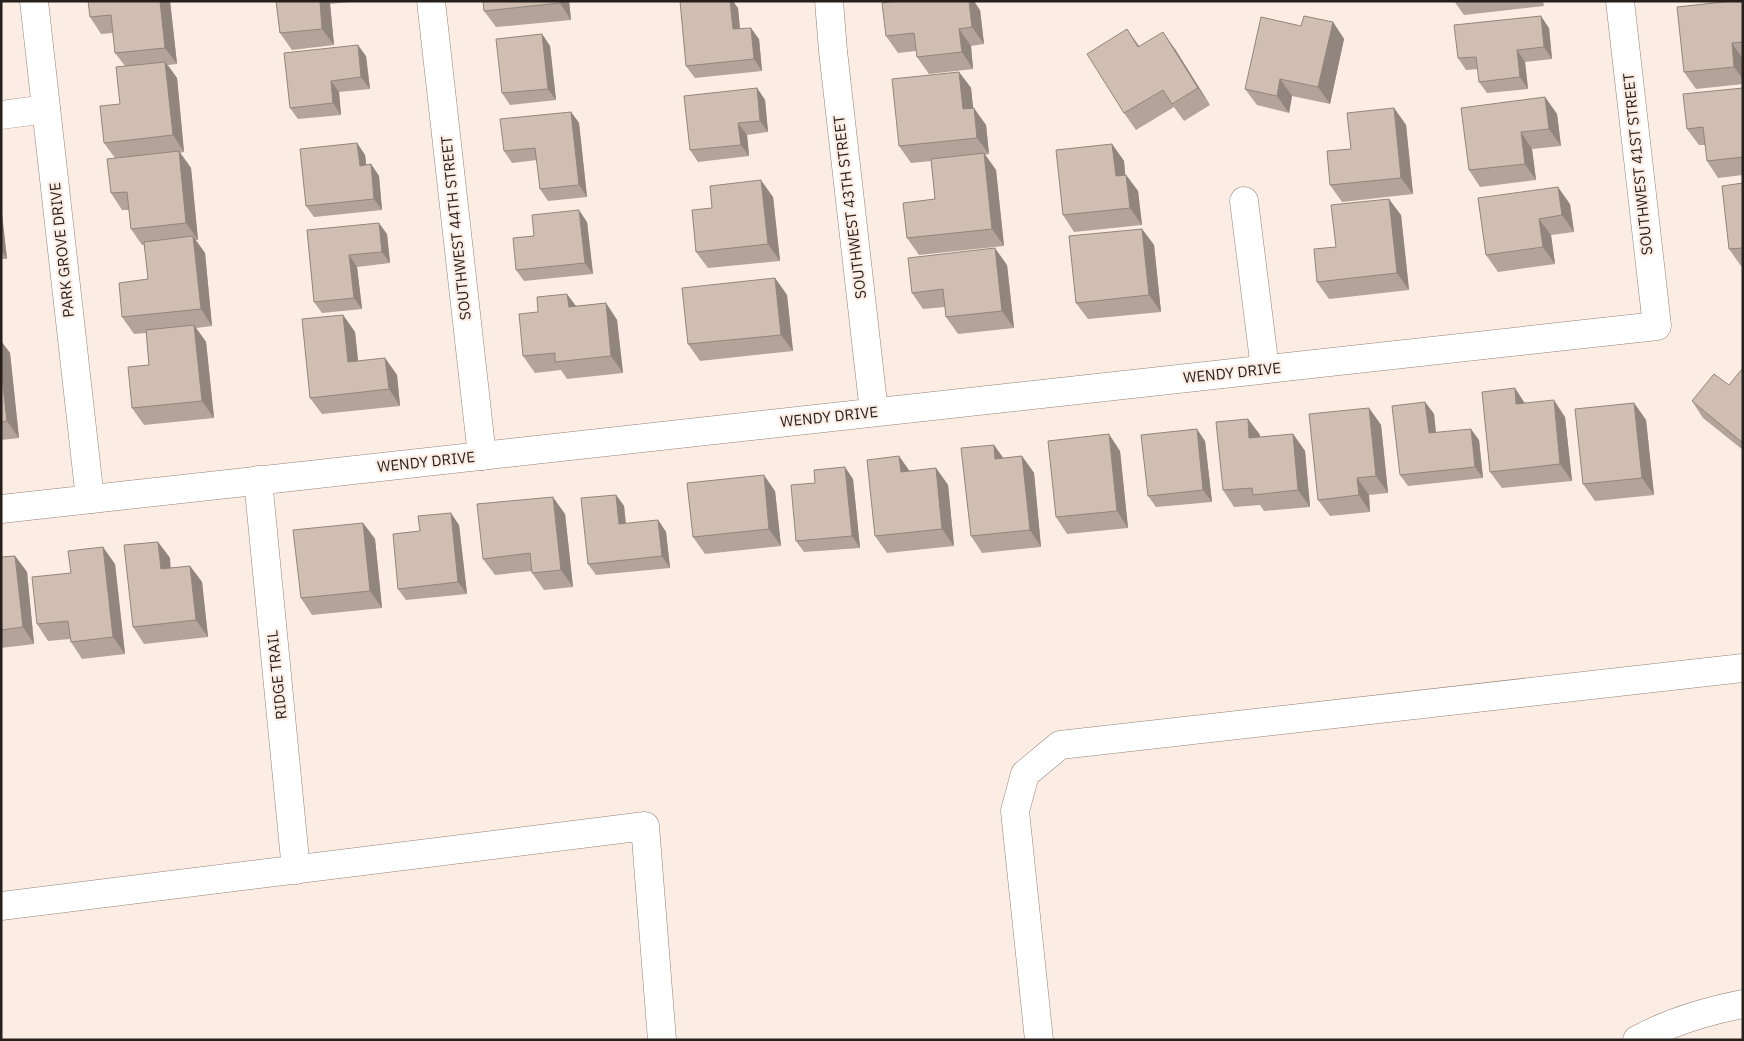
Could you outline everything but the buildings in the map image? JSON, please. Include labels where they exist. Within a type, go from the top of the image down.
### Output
[{"type":"street","name":"PARK GROVE DRIVE","points":[[34,1],[90,499]]},
{"type":"street","name":"SOUTHWEST 44TH STREET","points":[[431,1],[482,456]]},
{"type":"street","name":"SOUTHWEST 43TH STREET","points":[[829,1],[874,412]]},
{"type":"street","name":"SOUTHWEST 41ST STREET","points":[[1620,1],[1657,326]]},
{"type":"street","points":[[1,114],[46,110]]},
{"type":"street","points":[[1244,201],[1265,369]]},
{"type":"street","name":"WENDY DRIVE","points":[[1,509],[1657,326]]},
{"type":"street","name":"RIDGE TRAIL","points":[[258,480],[296,870]]},
{"type":"street","points":[[1039,1040],[1015,811],[1025,774],[1060,745],[1742,668],[1743,674]]},
{"type":"street","points":[[1,906],[645,826],[662,1040]]},
{"type":"street","points":[[1637,1040],[1650,1033],[1712,1010],[1743,1004]]}]
